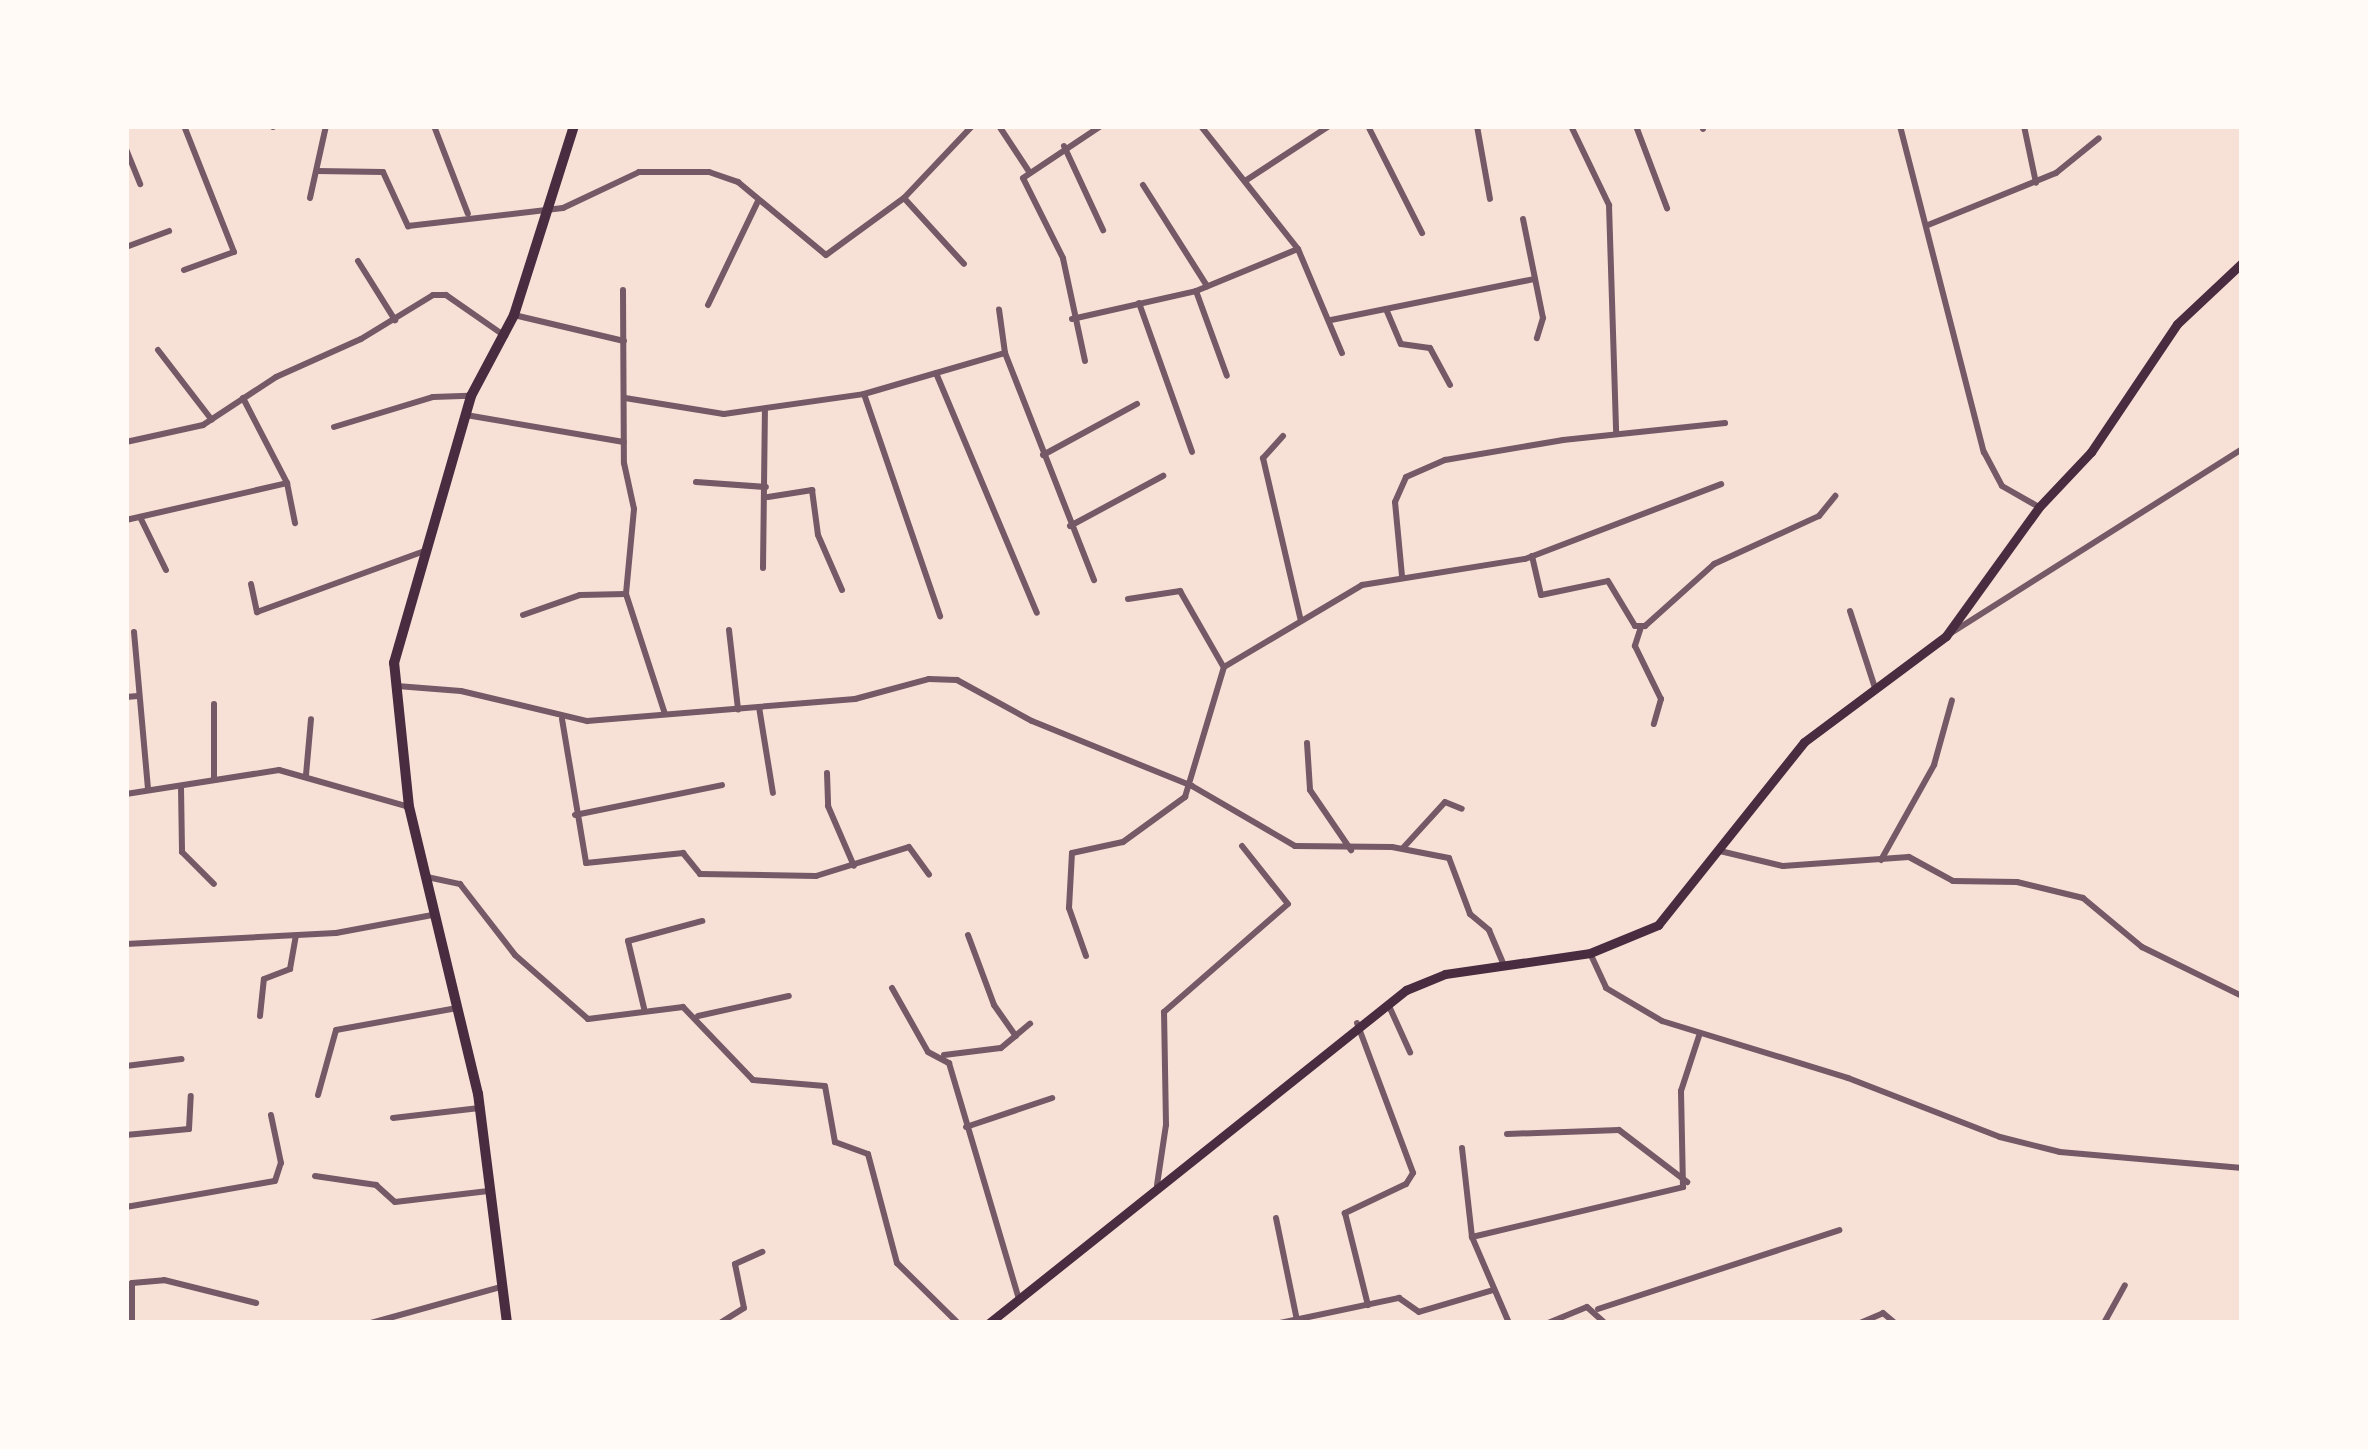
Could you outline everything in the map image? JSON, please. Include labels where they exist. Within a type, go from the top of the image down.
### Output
[{"type":"main road","points":[[507,1323],[480,1108],[409,807],[395,686],[399,636],[471,396],[506,337],[574,126]]},
{"type":"main road","points":[[989,1323],[1387,1003],[1445,974],[1590,953],[1658,926],[1786,760],[1946,636],[2039,507],[2092,452],[2177,324],[2242,263]]},
{"type":"street","points":[[184,126],[234,252],[184,270]]},
{"type":"street","points":[[310,198],[326,126]]},
{"type":"street","points":[[434,126],[468,214]]},
{"type":"street","points":[[317,171],[383,172],[405,226],[468,214],[548,211],[667,167],[729,178],[826,255],[904,198],[972,126]]},
{"type":"street","points":[[999,126],[1028,170]]},
{"type":"street","points":[[1201,126],[1298,249],[1342,353]]},
{"type":"street","points":[[1245,181],[1329,126]]},
{"type":"street","points":[[1368,126],[1422,233]]},
{"type":"street","points":[[1477,126],[1490,199]]},
{"type":"street","points":[[1570,126],[1609,206],[1616,431]]},
{"type":"street","points":[[1636,126],[1667,208]]},
{"type":"street","points":[[1900,126],[1991,470],[2039,507]]},
{"type":"street","points":[[2024,126],[2036,183]]},
{"type":"street","points":[[1084,361],[1072,320],[1067,270],[1024,182],[1028,170],[1099,127]]},
{"type":"street","points":[[1927,226],[2036,183],[2098,138]]},
{"type":"street","points":[[1064,146],[1103,230]]},
{"type":"street","points":[[126,149],[140,184]]},
{"type":"street","points":[[1143,184],[1207,286]]},
{"type":"street","points":[[904,198],[964,264]]},
{"type":"street","points":[[708,305],[758,201]]},
{"type":"street","points":[[1523,219],[1543,324],[1537,338]]},
{"type":"street","points":[[126,247],[169,231]]},
{"type":"street","points":[[1072,320],[1196,291],[1298,249]]},
{"type":"street","points":[[358,261],[395,320]]},
{"type":"street","points":[[1331,320],[1535,279]]},
{"type":"street","points":[[126,282],[126,302]]},
{"type":"street","points":[[623,290],[624,442],[634,509],[626,594],[665,714]]},
{"type":"street","points":[[1196,291],[1228,376]]},
{"type":"street","points":[[126,442],[212,420],[243,398],[443,294],[506,337]]},
{"type":"street","points":[[1139,303],[1192,452]]},
{"type":"street","points":[[999,309],[1005,353],[1094,580]]},
{"type":"street","points":[[1386,309],[1402,346],[1430,347],[1450,386]]},
{"type":"street","points":[[514,315],[624,341]]},
{"type":"street","points":[[158,350],[212,420]]},
{"type":"street","points":[[625,398],[697,415],[765,409],[864,394],[1005,353]]},
{"type":"street","points":[[935,371],[1037,613]]},
{"type":"street","points":[[864,394],[940,616]]},
{"type":"street","points":[[334,428],[433,397],[471,396]]},
{"type":"street","points":[[243,398],[286,482],[296,524]]},
{"type":"street","points":[[1043,454],[1137,404]]},
{"type":"street","points":[[763,568],[765,409]]},
{"type":"street","points":[[466,415],[624,442]]},
{"type":"street","points":[[1402,576],[1395,502],[1406,477],[1444,460],[1616,431],[1725,423]]},
{"type":"street","points":[[1283,436],[1264,458],[1301,621]]},
{"type":"street","points":[[1946,636],[2242,449]]},
{"type":"street","points":[[1070,526],[1163,476]]},
{"type":"street","points":[[126,520],[286,482]]},
{"type":"street","points":[[695,482],[766,488]]},
{"type":"street","points":[[1086,956],[1069,908],[1072,853],[1124,842],[1192,786],[1224,667],[1362,585],[1532,556],[1721,484]]},
{"type":"street","points":[[766,497],[812,490],[818,535],[842,590]]},
{"type":"street","points":[[1654,724],[1661,700],[1635,646],[1641,627],[1714,564],[1819,516],[1834,496]]},
{"type":"street","points":[[140,517],[166,570]]},
{"type":"street","points":[[251,584],[257,612],[428,550]]},
{"type":"street","points":[[1532,556],[1540,596],[1608,581],[1641,627]]},
{"type":"street","points":[[1128,599],[1180,591],[1224,667]]},
{"type":"street","points":[[523,615],[580,595],[626,594]]},
{"type":"street","points":[[1850,611],[1875,689]]},
{"type":"street","points":[[729,630],[738,709]]},
{"type":"street","points":[[134,632],[148,788]]},
{"type":"street","points":[[395,686],[461,691],[562,719],[855,699],[947,678],[1192,786],[1295,846],[1403,848],[1453,862],[1466,906],[1489,930],[1504,965]]},
{"type":"street","points":[[126,697],[138,696]]},
{"type":"street","points":[[1882,860],[1934,765],[1952,700]]},
{"type":"street","points":[[214,704],[214,780]]},
{"type":"street","points":[[759,707],[773,793]]},
{"type":"street","points":[[306,776],[311,719]]},
{"type":"street","points":[[562,719],[580,853],[591,865],[683,854],[706,875],[816,876],[910,847],[929,875]]},
{"type":"street","points":[[1307,743],[1310,790],[1352,850]]},
{"type":"street","points":[[126,794],[256,769],[306,776],[409,807]]},
{"type":"street","points":[[827,773],[830,814],[854,867]]},
{"type":"street","points":[[575,815],[722,785]]},
{"type":"street","points":[[181,787],[182,852],[214,884]]},
{"type":"street","points":[[1403,848],[1442,804],[1462,808]]},
{"type":"street","points":[[1156,1188],[1166,1126],[1164,1012],[1288,904],[1242,846]]},
{"type":"street","points":[[1720,851],[1783,866],[1909,857],[1953,881],[2017,882],[2083,898],[2142,947],[2242,996]]},
{"type":"street","points":[[427,877],[460,884],[514,955],[588,1019],[644,1008],[683,1007],[698,1016],[754,1080],[829,1089],[834,1138],[868,1154],[897,1263],[958,1323]]},
{"type":"street","points":[[126,944],[296,936],[436,914]]},
{"type":"street","points":[[644,1008],[628,940],[702,921]]},
{"type":"street","points":[[968,934],[994,1005],[1016,1036]]},
{"type":"street","points":[[260,1016],[264,979],[290,969],[296,936]]},
{"type":"street","points":[[1590,953],[1606,988],[1699,1036],[2040,1147],[2242,1168]]},
{"type":"street","points":[[892,988],[928,1052],[992,1051],[1030,1024]]},
{"type":"street","points":[[698,1016],[788,996]]},
{"type":"street","points":[[1387,1003],[1409,1052]]},
{"type":"street","points":[[318,1095],[336,1030],[457,1008]]},
{"type":"street","points":[[1357,1023],[1413,1173],[1406,1184],[1347,1208],[1368,1305]]},
{"type":"street","points":[[1687,1182],[1680,1101],[1699,1036]]},
{"type":"street","points":[[944,1055],[1018,1296]]},
{"type":"street","points":[[126,1066],[182,1059]]},
{"type":"street","points":[[126,1135],[189,1129],[191,1096]]},
{"type":"street","points":[[966,1127],[1052,1098]]},
{"type":"street","points":[[393,1118],[480,1108]]},
{"type":"street","points":[[126,1207],[275,1181],[280,1163],[272,1115]]},
{"type":"street","points":[[1507,1135],[1619,1130],[1687,1182]]},
{"type":"street","points":[[1462,1148],[1472,1237],[1509,1323]]},
{"type":"street","points":[[315,1176],[376,1185],[395,1202],[493,1190]]},
{"type":"street","points":[[1472,1237],[1687,1182]]},
{"type":"street","points":[[1276,1218],[1297,1320]]},
{"type":"street","points":[[1549,1323],[1839,1230]]},
{"type":"street","points":[[720,1323],[744,1308],[735,1264],[762,1252]]},
{"type":"street","points":[[132,1323],[129,1281],[152,1279],[256,1303]]},
{"type":"street","points":[[2104,1323],[2125,1285]]},
{"type":"street","points":[[370,1323],[501,1287]]},
{"type":"street","points":[[1280,1323],[1400,1298],[1419,1312],[1493,1290]]},
{"type":"street","points":[[1598,1309],[1605,1323]]},
{"type":"street","points":[[1860,1323],[1883,1313],[1895,1323]]}]
